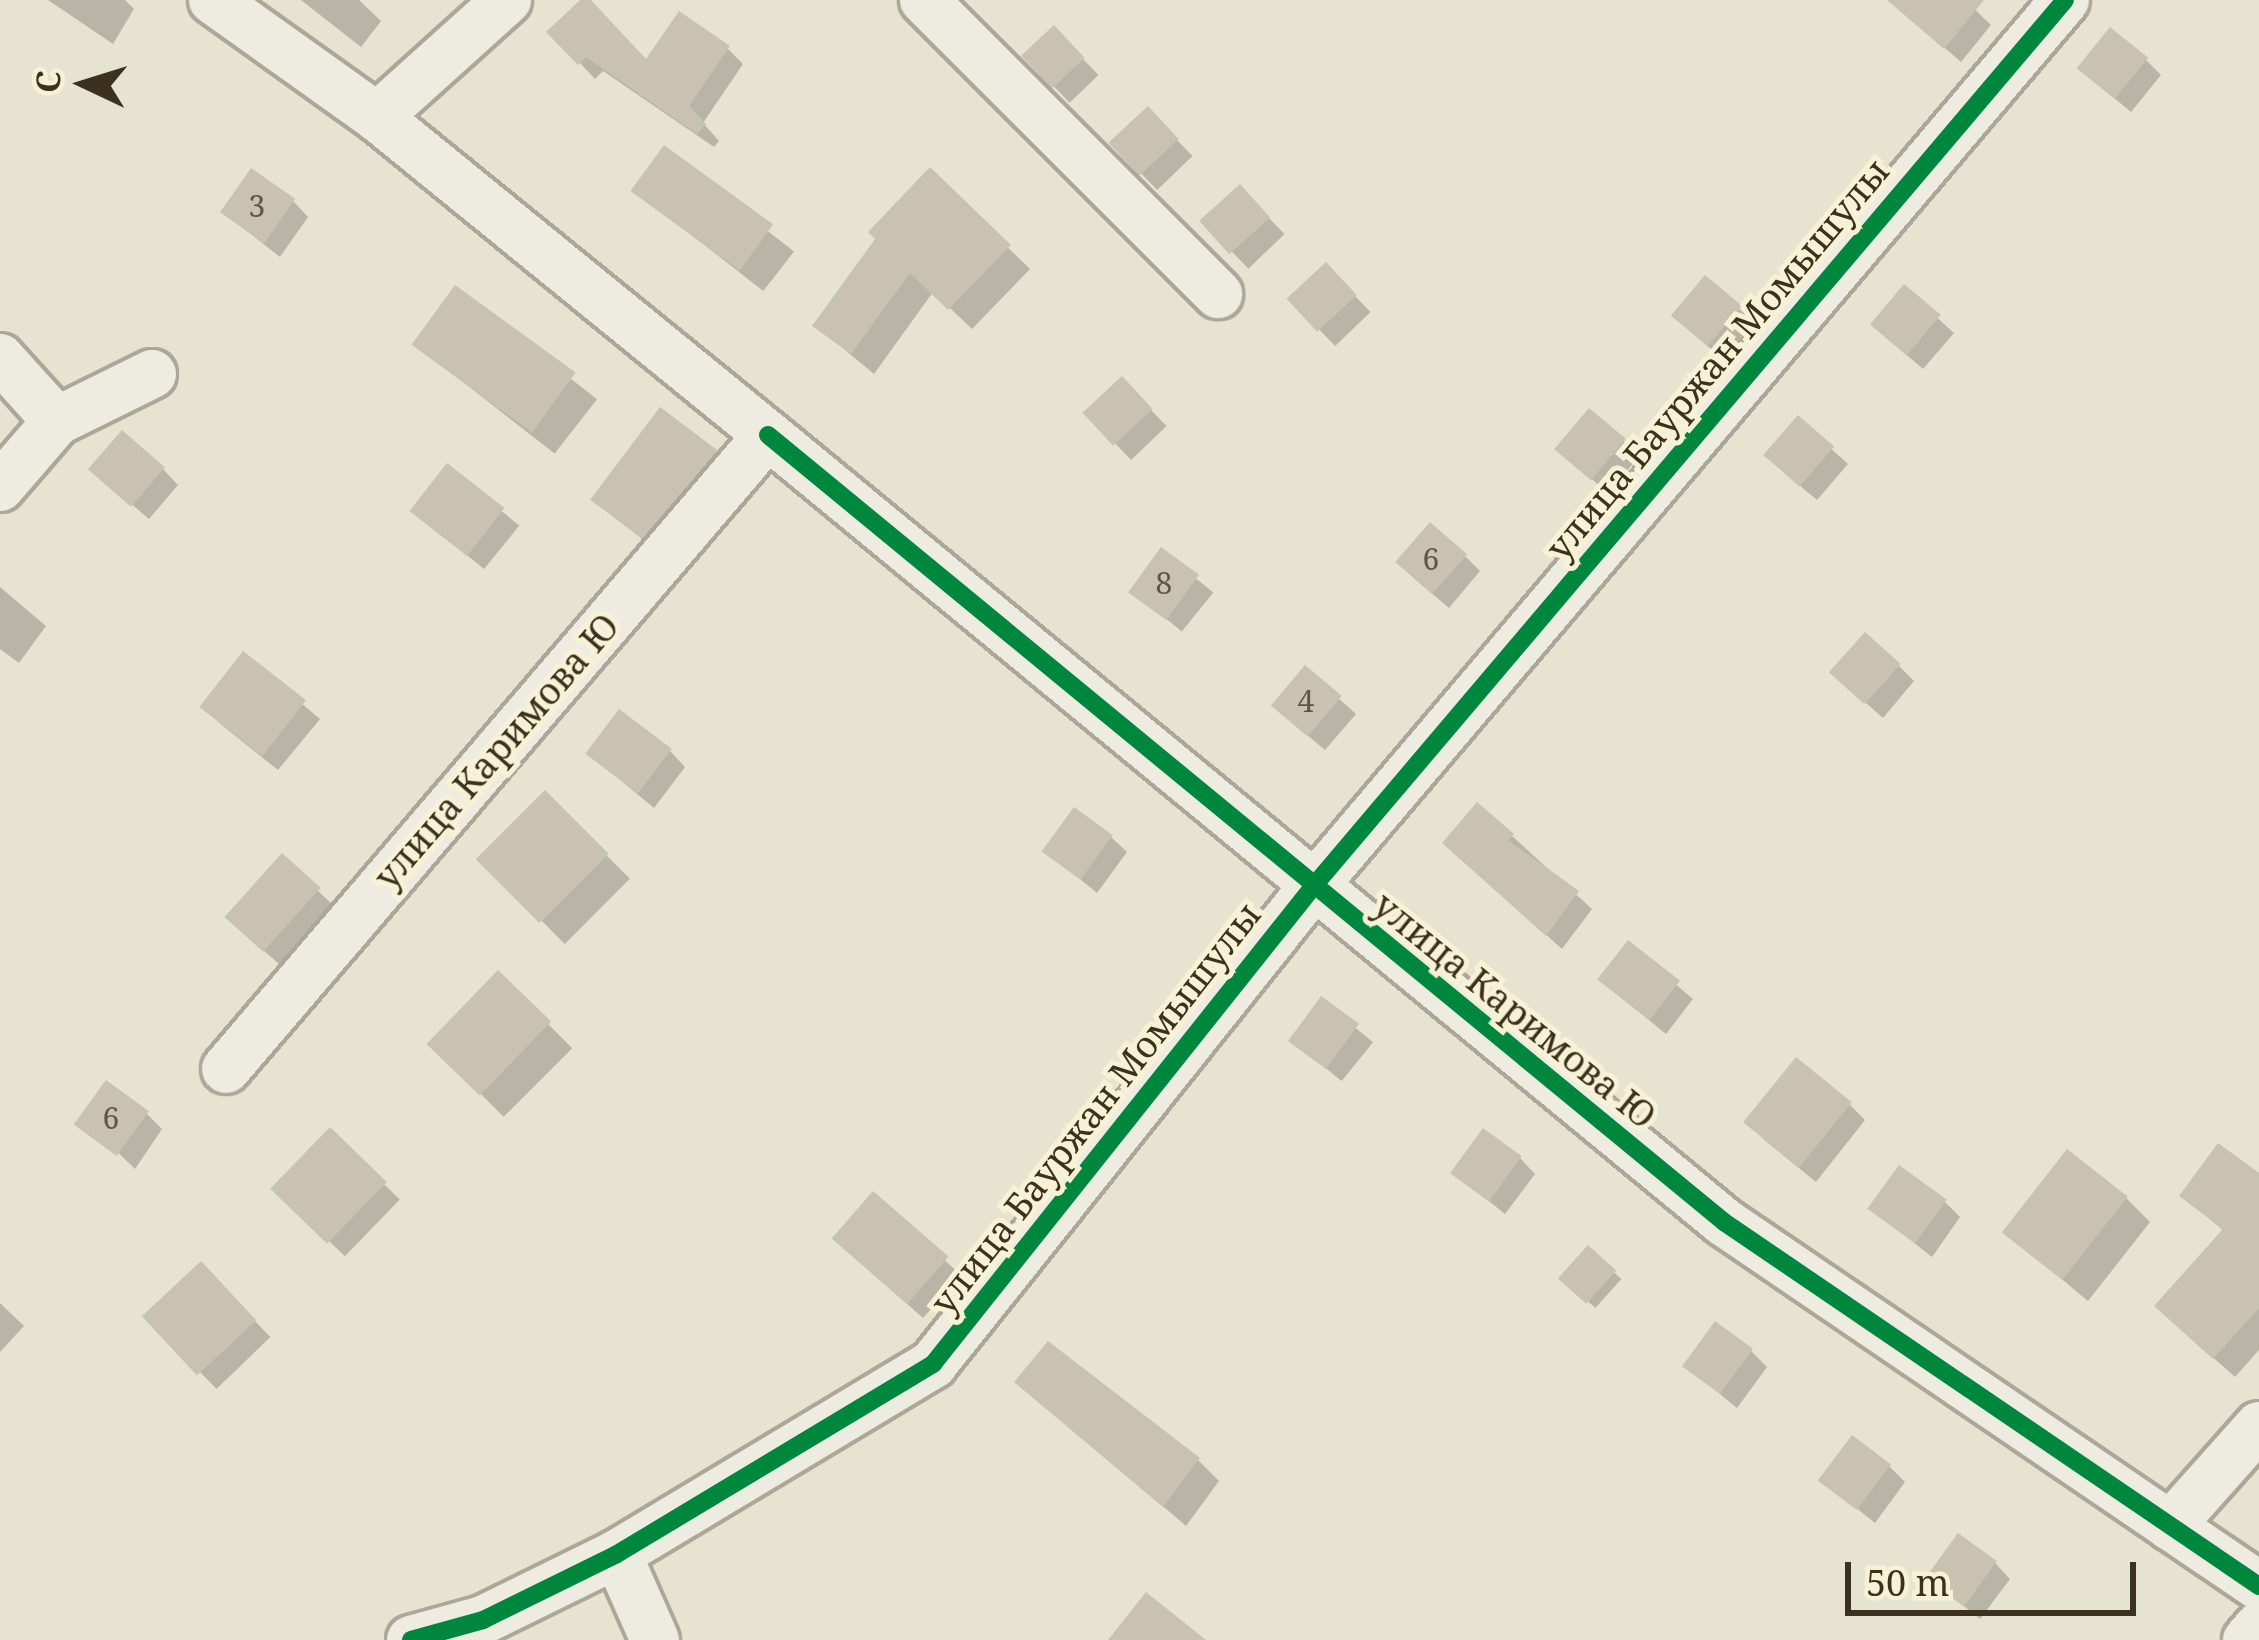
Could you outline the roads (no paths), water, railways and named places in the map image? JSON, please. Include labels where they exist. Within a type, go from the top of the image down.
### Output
[{"type":"street","name":"улица Каримова Ю","points":[[213,0],[377,117],[1724,1222],[2259,1586]]},
{"type":"street","points":[[377,117],[507,0]]},
{"type":"street","points":[[924,0],[1218,294]]},
{"type":"street","name":"улица Бауржан Момышулы","points":[[411,1640],[484,1620],[617,1555],[933,1364],[1312,888],[2065,0]]},
{"type":"street","points":[[0,358],[57,421]]},
{"type":"street","points":[[0,487],[57,421],[152,374]]},
{"type":"street","name":"улица Каримова Ю","points":[[226,1069],[768,435]]},
{"type":"street","points":[[2170,1526],[2259,1426]]},
{"type":"street","points":[[617,1555],[655,1640]]},
{"type":"street","points":[[2247,1640],[2259,1626]]}]
